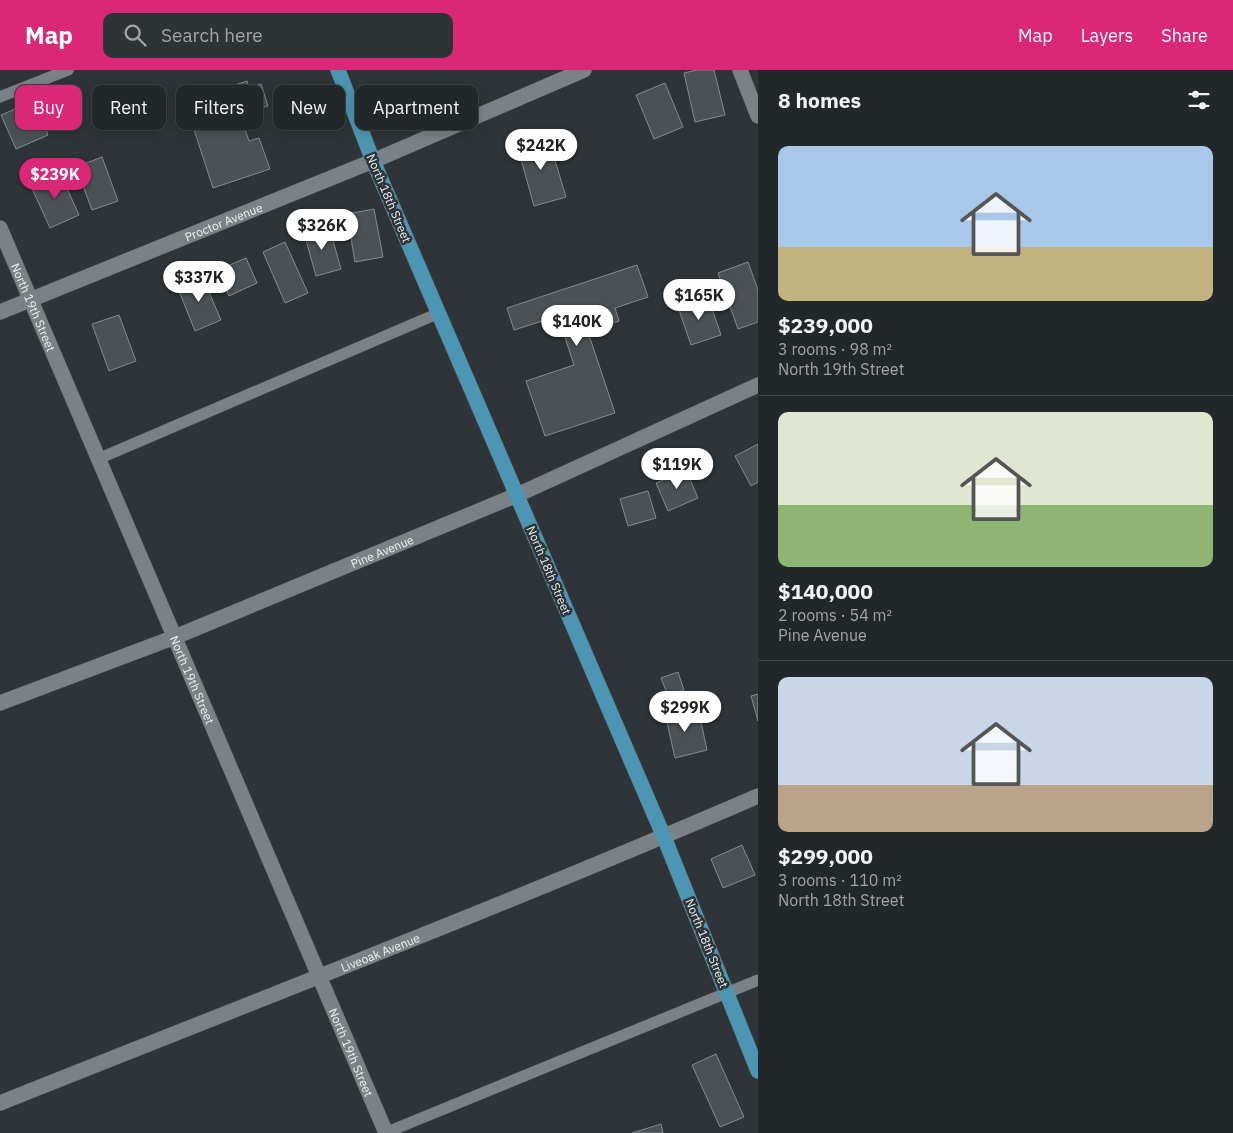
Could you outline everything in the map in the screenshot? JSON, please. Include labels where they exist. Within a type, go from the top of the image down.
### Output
[{"type":"main road","name":"North 18th Street","points":[[338,70],[373,161],[664,837],[758,1071]]},
{"type":"street","name":"Proctor Avenue","points":[[0,312],[373,161],[584,70]]},
{"type":"street","points":[[740,70],[758,116]]},
{"type":"street","name":"North 19th Street","points":[[0,228],[386,1133]]},
{"type":"street","name":"Pine Avenue","points":[[0,703],[175,637],[517,495],[758,385]]},
{"type":"street","name":"Liveoak Avenue","points":[[0,1103],[664,837],[758,796]]},
{"type":"lane","points":[[0,97],[68,70]]},
{"type":"lane","points":[[98,459],[439,314]]},
{"type":"lane","points":[[386,1133],[758,980]]},
{"type":"building","points":[[697,70],[714,70],[725,115],[695,122],[684,73]]},
{"type":"building","points":[[247,81],[248,85],[235,85]]},
{"type":"building","points":[[665,83],[683,127],[654,139],[636,95]]},
{"type":"building","points":[[263,90],[268,106],[263,108]]},
{"type":"building","points":[[15,109],[15,130],[46,130],[48,135],[16,149],[1,115]]},
{"type":"building","points":[[194,130],[245,130],[249,141],[259,138],[270,169],[213,188]]},
{"type":"building","points":[[548,137],[566,197],[534,206],[517,145]]},
{"type":"building","points":[[102,157],[118,201],[92,210],[76,167]]},
{"type":"building","points":[[60,173],[79,215],[50,228],[31,186]]},
{"type":"building","points":[[374,209],[383,257],[355,262],[347,214]]},
{"type":"building","points":[[329,226],[341,269],[316,276],[304,233]]},
{"type":"building","points":[[285,242],[308,293],[285,303],[263,252]]},
{"type":"building","points":[[246,258],[257,283],[229,296],[218,270]]},
{"type":"building","points":[[748,262],[758,290],[758,322],[738,329],[718,273]]},
{"type":"building","points":[[637,265],[648,297],[615,308],[619,321],[599,328],[596,319],[585,323],[615,413],[545,436],[526,381],[574,365],[558,316],[514,330],[507,308]]},
{"type":"building","points":[[202,276],[221,320],[195,331],[177,286]]},
{"type":"building","points":[[708,297],[721,335],[691,345],[678,307]]},
{"type":"building","points":[[119,315],[136,361],[109,371],[92,324]]},
{"type":"building","points":[[758,444],[758,482],[751,486],[735,456]]},
{"type":"building","points":[[686,470],[698,498],[668,511],[656,483]]},
{"type":"building","points":[[648,491],[656,518],[628,526],[620,499]]},
{"type":"building","points":[[678,672],[684,690],[668,696],[661,678]]},
{"type":"building","points":[[758,694],[758,721],[751,696]]},
{"type":"building","points":[[678,706],[681,717],[699,713],[707,750],[675,758],[664,709]]},
{"type":"building","points":[[742,845],[755,875],[723,888],[711,859]]},
{"type":"building","points":[[716,1054],[744,1117],[720,1127],[692,1065]]},
{"type":"building","points":[[661,1124],[663,1133],[632,1133]]}]
